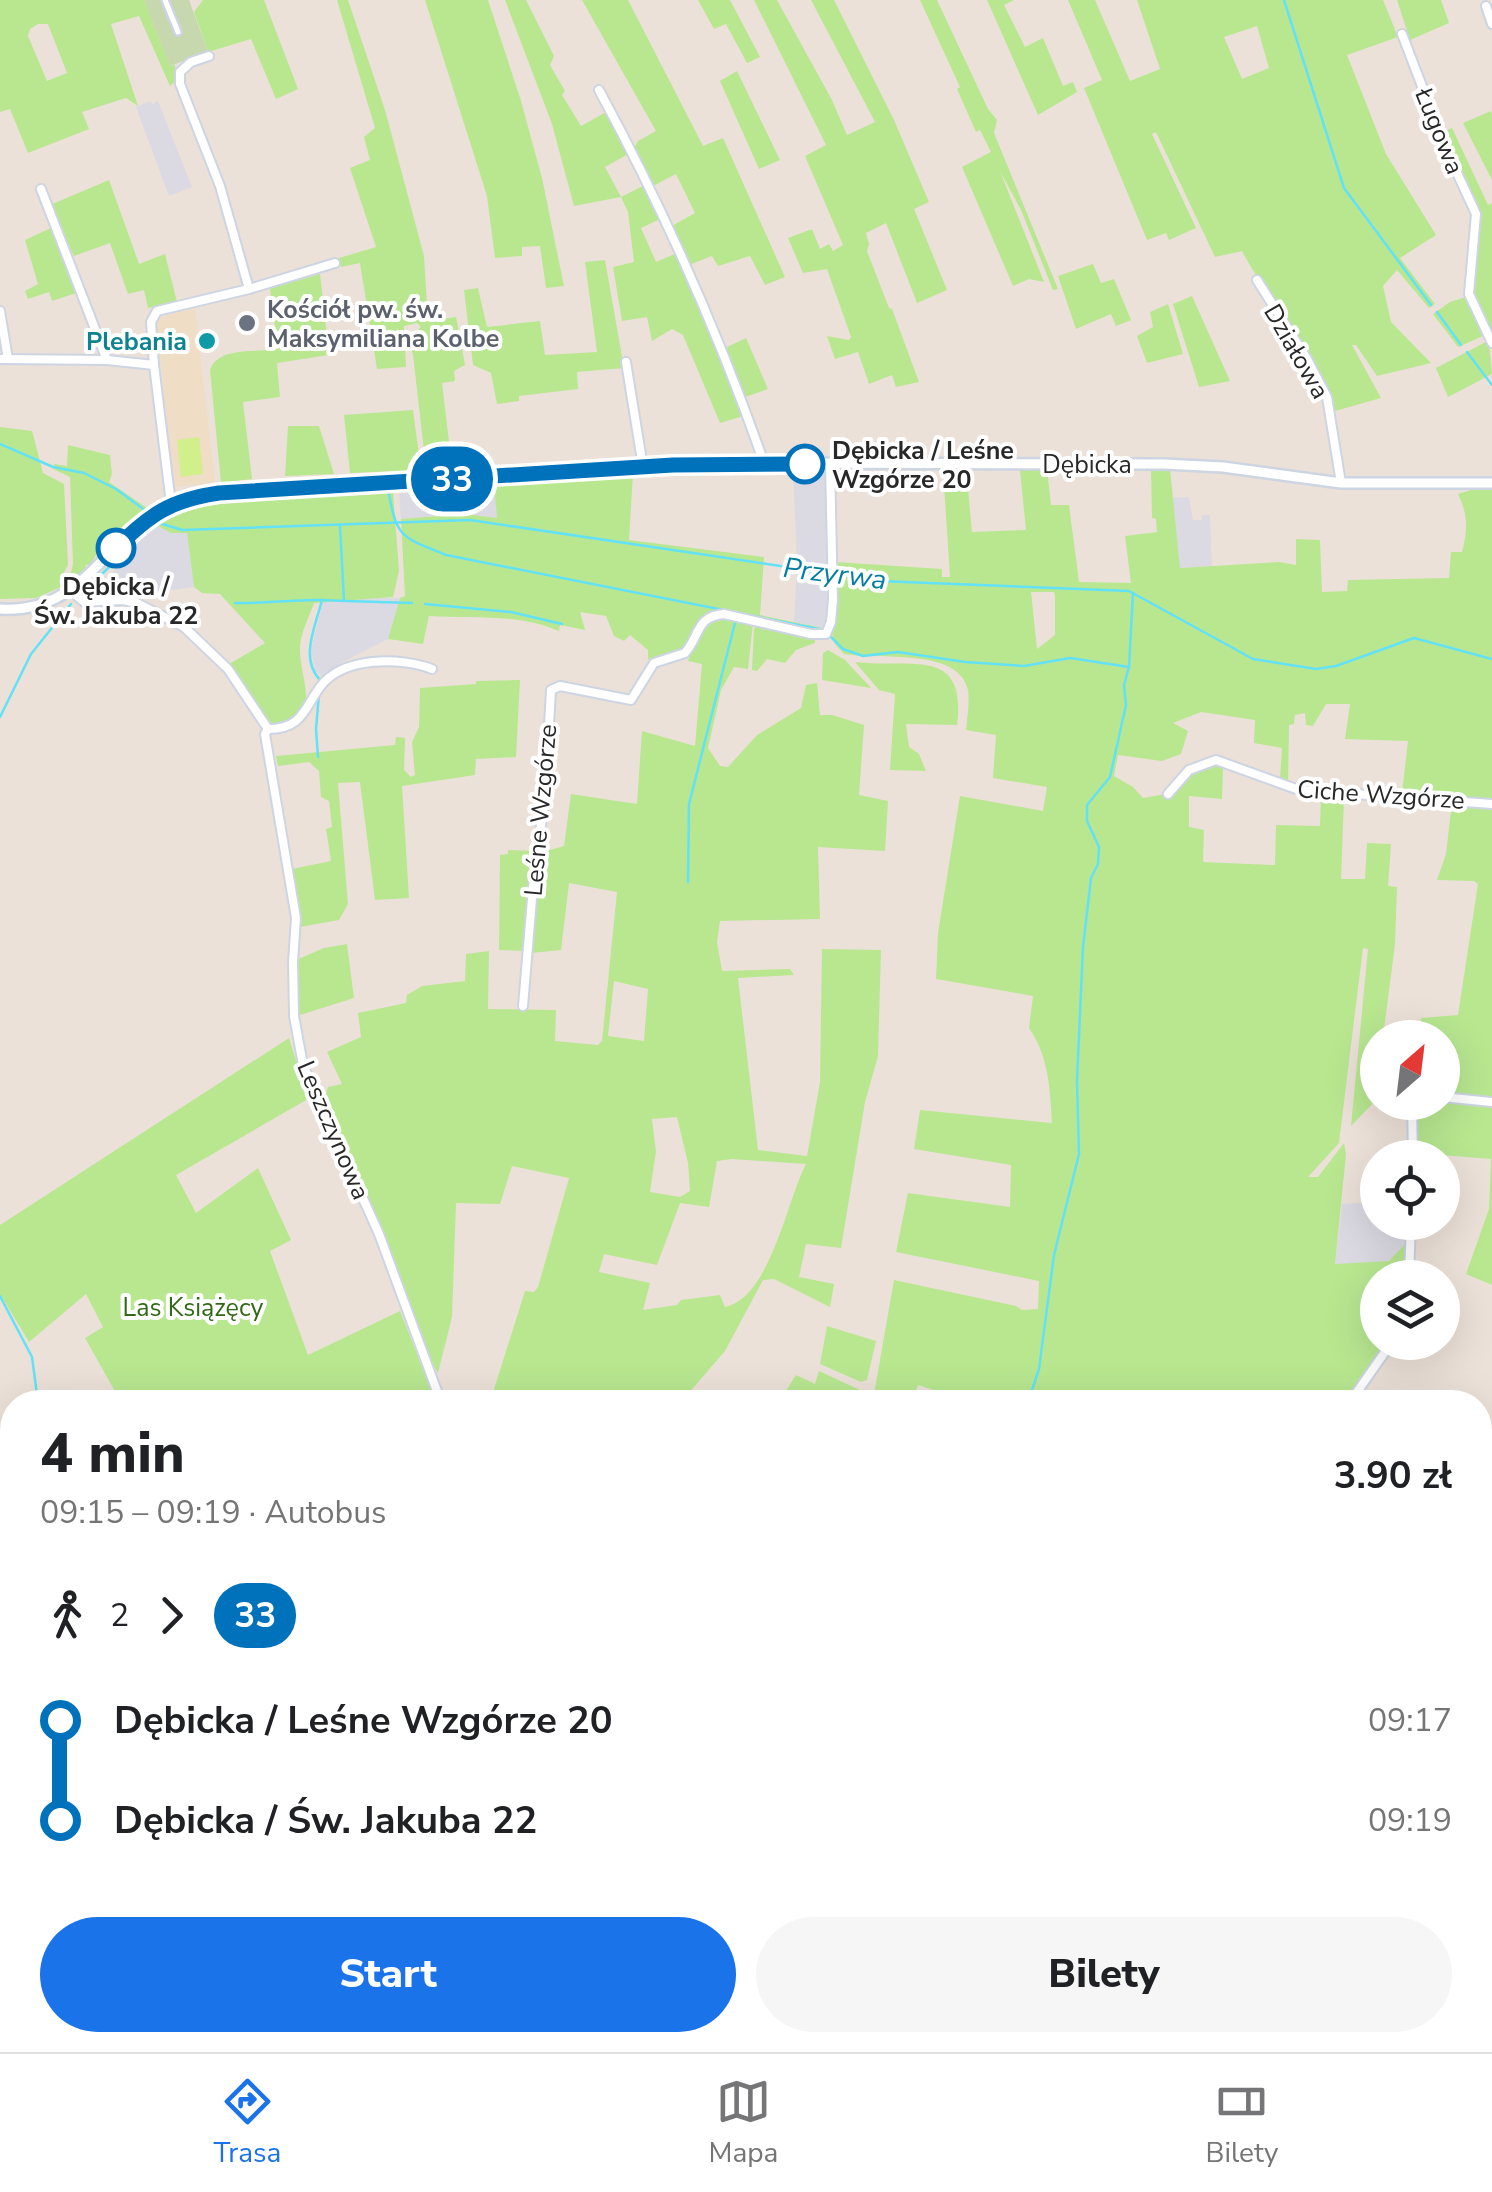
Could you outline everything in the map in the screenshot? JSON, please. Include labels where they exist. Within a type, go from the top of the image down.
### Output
[{"type":"street","points":[[165,0],[178,32]]},
{"type":"street","points":[[1486,6],[1492,24]]},
{"type":"street","name":"Ługowa","points":[[1402,34],[1446,149],[1476,214],[1470,294],[1492,343]]},
{"type":"street","points":[[209,56],[191,62],[180,72],[180,84],[220,186],[249,290]]},
{"type":"street","points":[[599,90],[661,210],[731,370],[764,463]]},
{"type":"street","points":[[41,189],[107,360]]},
{"type":"street","points":[[171,504],[154,365],[151,322],[157,311],[249,290],[335,263]]},
{"type":"street","name":"Działowa","points":[[1257,280],[1327,397],[1341,484]]},
{"type":"street","points":[[0,311],[4,359],[107,360],[154,365]]},
{"type":"street","points":[[626,362],[644,467]]},
{"type":"street","name":"Dębicka","points":[[0,609],[41,604],[70,590],[140,524],[171,504],[219,493],[764,463],[1192,465],[1341,484],[1492,483]]},
{"type":"street","name":"Leśne Wzgórze","points":[[523,1006],[546,794],[551,690],[560,686],[631,700],[654,663],[684,654],[692,646],[699,626],[712,616],[724,614],[810,634],[826,634],[832,622],[830,464]]},
{"type":"street","points":[[70,590],[84,602],[137,603],[196,636],[228,669],[268,729],[278,729],[302,716],[320,687],[339,671],[397,660],[432,669]]},
{"type":"street","name":"Leszczynowa","points":[[268,729],[296,918],[294,1016],[303,1064],[366,1205],[436,1390]]},
{"type":"street","name":"Ciche Wzgórze","points":[[1168,794],[1188,770],[1216,760],[1232,763],[1290,789],[1492,804]]},
{"type":"street","points":[[1460,1098],[1492,1102]]},
{"type":"street","points":[[1358,1390],[1379,1360]]},
{"type":"shaded area","points":[[158,101],[192,187],[169,196],[136,107]]},
{"type":"shaded area","points":[[195,307],[215,483],[174,487],[156,319]]},
{"type":"shaded area","points":[[793,471],[826,472],[831,600],[824,629],[794,622],[797,564]]},
{"type":"shaded area","points":[[494,483],[498,519],[465,514],[401,519],[399,494],[406,486]]},
{"type":"shaded area","points":[[1189,497],[1193,520],[1210,515],[1212,566],[1179,568],[1171,498]]},
{"type":"shaded area","points":[[158,525],[171,533],[187,533],[194,587],[90,598],[141,540]]},
{"type":"shaded area","points":[[400,598],[388,639],[341,663],[324,678],[315,670],[311,649],[323,601]]},
{"type":"shaded area","points":[[1360,1203],[1360,1240],[1406,1240],[1406,1243],[1390,1260],[1335,1265],[1342,1204]]},
{"type":"green space","points":[[0,0],[144,0],[170,66],[175,65],[176,81],[170,86],[139,16],[111,24],[138,106],[126,98],[82,112],[89,129],[28,153],[10,109],[0,112]],"holes":[[[38,24],[48,24],[67,73],[47,81],[28,36]]]},
{"type":"green space","points":[[144,0],[189,0],[208,52],[170,66]]},
{"type":"green space","points":[[203,0],[264,0],[298,89],[276,99],[251,39],[208,52],[194,12]]},
{"type":"green space","points":[[337,0],[348,0],[385,110],[424,256],[428,321],[456,317],[465,365],[454,371],[455,381],[442,383],[452,467],[426,468],[408,339],[421,327],[417,323],[404,326],[406,367],[377,369],[360,263],[341,267],[339,258],[376,247],[350,168],[370,160],[364,137],[375,128]]},
{"type":"green space","points":[[425,0],[488,0],[542,178],[564,286],[546,288],[540,246],[522,247],[522,256],[495,258],[487,196]]},
{"type":"green space","points":[[505,0],[526,0],[554,56],[550,65],[565,91],[562,95],[581,126],[608,111],[630,153],[605,167],[621,197],[574,206],[552,124]]},
{"type":"green space","points":[[582,0],[628,0],[703,146],[723,138],[785,277],[765,285],[750,256],[718,266],[712,256],[689,265],[672,226],[695,213],[676,174],[653,186],[634,148],[638,141],[656,131]]},
{"type":"green space","points":[[698,0],[730,0],[760,57],[747,63],[726,24],[714,29]]},
{"type":"green space","points":[[754,0],[777,0],[847,135],[875,122],[811,0],[834,0],[894,120],[929,202],[914,209],[947,290],[917,303],[886,223],[866,233],[867,251],[919,382],[896,387],[892,375],[869,384],[858,352],[835,359],[827,336],[849,340],[851,337],[827,269],[803,273],[788,238],[812,229],[820,249],[829,244],[833,251],[843,245],[805,156],[826,145]]},
{"type":"green space","points":[[920,0],[937,0],[988,109],[997,120],[994,133],[1058,289],[1053,290],[1021,210],[1000,171],[1044,282],[1029,279],[1013,286],[962,167],[991,152],[980,130],[976,132]]},
{"type":"green space","points":[[987,0],[1014,0],[1004,5],[1025,47],[1043,38],[1063,86],[1073,82],[1077,92],[1038,115]]},
{"type":"green space","points":[[1068,0],[1095,0],[1130,81],[1160,69],[1137,0],[1383,0],[1398,37],[1347,55],[1386,154],[1436,235],[1400,258],[1435,304],[1429,308],[1397,270],[1383,286],[1391,322],[1431,363],[1377,376],[1356,345],[1352,345],[1381,398],[1335,411],[1304,345],[1242,251],[1215,257],[1156,132],[1152,134],[1196,228],[1169,240],[1166,233],[1147,240],[1084,88],[1102,80]],"holes":[[[1257,26],[1269,68],[1242,79],[1224,37]]]},
{"type":"green space","points":[[1397,0],[1441,0],[1449,23],[1410,40]]},
{"type":"green space","points":[[737,71],[780,160],[759,169],[720,81]]},
{"type":"green space","points":[[1491,111],[1492,114],[1492,180],[1463,123]]},
{"type":"green space","points":[[1452,128],[1488,205],[1492,203],[1492,338],[1473,298],[1482,214],[1442,132]]},
{"type":"green space","points":[[109,180],[139,264],[165,254],[177,302],[148,308],[144,290],[128,294],[110,243],[74,256],[50,205]]},
{"type":"green space","points":[[645,185],[662,218],[641,228],[656,262],[677,253],[726,366],[743,416],[720,423],[683,335],[672,329],[652,341],[647,317],[622,321],[613,267],[634,262],[628,212],[621,197]]},
{"type":"green space","points":[[53,227],[79,292],[52,301],[49,292],[28,299],[25,291],[38,284],[25,240]]},
{"type":"green space","points":[[605,260],[624,368],[577,372],[578,389],[519,396],[519,401],[497,404],[491,373],[473,365],[464,290],[478,288],[487,327],[540,321],[545,355],[597,352],[585,262]]},
{"type":"green space","points":[[1093,264],[1101,283],[1114,279],[1131,320],[1116,326],[1111,314],[1076,329],[1058,276]]},
{"type":"green space","points":[[320,274],[329,355],[277,363],[280,397],[243,402],[252,479],[221,483],[210,370],[214,362],[229,354],[278,349],[270,288]]},
{"type":"green space","points":[[1192,296],[1230,381],[1199,387],[1173,304]]},
{"type":"green space","points":[[1466,297],[1485,335],[1458,347],[1433,314]]},
{"type":"green space","points":[[1168,304],[1183,354],[1147,363],[1137,336],[1153,327],[1150,312]]},
{"type":"green space","points":[[746,338],[768,389],[745,397],[725,348]]},
{"type":"green space","points":[[1489,343],[1492,374],[1448,397],[1436,368]]},
{"type":"green space","points":[[413,410],[421,470],[350,473],[344,415]]},
{"type":"green space","points":[[288,426],[319,426],[334,474],[285,476]]},
{"type":"green space","points":[[0,427],[32,431],[43,473],[64,484],[68,565],[59,581],[61,587],[36,598],[0,599]]},
{"type":"green space","points":[[199,437],[203,474],[181,477],[177,440]]},
{"type":"green space","points":[[68,445],[110,455],[109,482],[147,508],[105,541],[89,566],[86,564],[85,570],[68,584],[73,564],[70,477],[53,469],[54,464],[67,466]]},
{"type":"green space","points":[[966,468],[972,532],[1026,530],[1020,470],[1047,469],[1051,505],[1069,505],[1079,582],[1131,583],[1125,536],[1157,532],[1156,519],[1152,518],[1151,469],[1170,469],[1180,568],[1279,562],[1296,565],[1296,539],[1320,540],[1322,592],[1347,591],[1348,580],[1449,578],[1451,552],[1462,552],[1465,537],[1465,516],[1458,494],[1492,490],[1492,799],[1402,793],[1408,741],[1345,739],[1350,704],[1326,704],[1313,726],[1306,725],[1305,713],[1295,715],[1294,724],[1289,725],[1288,783],[1280,780],[1282,748],[1254,743],[1255,720],[1201,712],[1173,723],[1188,731],[1181,754],[1162,761],[1118,755],[1114,776],[1143,798],[1166,794],[1167,798],[1187,774],[1219,762],[1227,767],[1223,769],[1222,799],[1189,796],[1189,827],[1204,830],[1203,862],[1275,865],[1276,825],[1320,826],[1321,796],[1344,798],[1341,879],[1365,879],[1367,843],[1391,844],[1388,886],[1397,887],[1395,944],[1385,1020],[1361,1020],[1368,949],[1363,948],[1339,1143],[1308,1177],[1318,1177],[1344,1143],[1335,1264],[1360,1263],[1360,1360],[1372,1360],[1352,1390],[934,1390],[918,1385],[916,1390],[875,1390],[894,1280],[1022,1310],[1038,1309],[1039,1281],[896,1252],[908,1193],[1010,1207],[1011,1165],[914,1149],[920,1110],[1052,1123],[1045,1062],[1029,1028],[1033,996],[936,979],[938,933],[960,796],[1043,811],[1047,787],[993,778],[996,735],[966,730],[968,690],[961,676],[949,667],[915,658],[844,654],[834,643],[835,562],[942,569],[942,577],[950,577],[943,469]],"holes":[[[1031,592],[1054,592],[1055,635],[1037,649]]]},
{"type":"green space","points":[[633,474],[629,540],[764,557],[760,615],[827,629],[821,633],[712,612],[682,651],[651,661],[648,650],[630,635],[624,641],[614,636],[606,616],[580,612],[585,630],[560,625],[559,631],[511,619],[429,616],[423,644],[388,639],[400,598],[405,596],[401,519],[465,514],[497,518],[494,483]]},
{"type":"green space","points":[[375,487],[391,487],[393,492],[399,571],[393,597],[314,603],[300,643],[304,710],[286,723],[267,725],[229,664],[265,643],[220,594],[202,593],[194,587],[187,533],[171,533],[158,526],[149,532],[147,528],[181,510],[217,500],[293,493],[304,498],[308,491],[357,488],[369,495]]},
{"type":"green space","points":[[735,618],[753,623],[748,669],[734,667],[721,690],[708,748],[720,766],[728,767],[757,735],[801,708],[806,685],[817,683],[820,715],[864,725],[859,795],[888,801],[885,851],[818,847],[820,919],[720,921],[717,942],[722,971],[790,969],[794,975],[738,978],[758,1150],[807,1156],[820,1082],[822,949],[881,950],[878,1056],[865,1102],[841,1248],[806,1244],[799,1277],[834,1284],[830,1307],[774,1279],[763,1280],[725,1351],[691,1390],[494,1390],[525,1291],[534,1292],[538,1287],[569,1178],[512,1166],[500,1204],[456,1203],[452,1317],[438,1373],[422,1343],[352,1158],[324,1100],[328,1087],[342,1084],[327,1052],[361,1037],[358,1013],[406,1003],[407,995],[422,986],[465,981],[466,954],[489,951],[488,1009],[556,1010],[555,1041],[598,1045],[602,1041],[617,892],[569,883],[561,950],[531,953],[542,845],[550,850],[564,846],[571,794],[637,804],[642,731],[695,746],[702,664],[688,661],[703,629],[715,621]],"holes":[[[614,981],[648,989],[644,1041],[608,1036]],[[677,1117],[690,1191],[680,1197],[650,1192],[656,1152],[652,1119]],[[717,1161],[806,1164],[775,1246],[754,1286],[741,1300],[725,1307],[720,1295],[643,1310],[650,1283],[599,1272],[604,1254],[657,1265],[680,1203],[709,1207]]]},
{"type":"green space","points":[[759,624],[815,637],[815,643],[796,650],[785,663],[767,659],[757,671],[752,670],[754,629]]},
{"type":"green space","points":[[828,650],[845,660],[871,688],[822,680],[823,653]]},
{"type":"green space","points":[[855,662],[931,666],[953,682],[958,700],[957,725],[906,724],[909,747],[919,754],[926,771],[890,770],[895,694],[879,690]]},
{"type":"green space","points":[[520,680],[516,757],[476,759],[475,775],[402,786],[409,898],[375,900],[360,782],[338,783],[348,904],[339,920],[300,927],[292,869],[331,861],[326,829],[332,827],[329,801],[321,797],[319,771],[309,762],[278,766],[276,756],[395,745],[396,737],[405,738],[404,770],[411,777],[415,775],[412,742],[419,727],[420,688]]},
{"type":"green space","points":[[1452,802],[1492,806],[1492,1099],[1460,1096],[1460,1020],[1421,1020],[1458,1015],[1478,884],[1437,880],[1446,854]]},
{"type":"green space","points":[[508,850],[536,851],[530,876],[525,951],[499,950],[500,855],[508,854]]},
{"type":"green space","points":[[347,944],[354,998],[300,1015],[296,960],[324,948]]},
{"type":"green space","points":[[1360,1032],[1360,1117],[1351,1126]]},
{"type":"green space","name":"Las Książęcy","points":[[289,1038],[308,1099],[176,1175],[196,1213],[258,1168],[291,1240],[270,1251],[308,1355],[400,1311],[431,1390],[114,1390],[85,1338],[103,1327],[86,1294],[29,1342],[0,1294],[0,1225]]},
{"type":"green space","points":[[1460,1102],[1492,1105],[1492,1285],[1466,1274],[1489,1209],[1491,1159],[1460,1156],[1460,1140],[1416,1140],[1415,1120],[1460,1120]]},
{"type":"green space","points":[[1406,1243],[1406,1260],[1390,1260]]},
{"type":"green space","points":[[827,1326],[876,1341],[867,1380],[861,1382],[820,1364]]},
{"type":"green space","points":[[819,1371],[860,1390],[787,1390],[796,1375],[815,1384]]},
{"type":"waterway","points":[[1284,0],[1344,188],[1431,305]]},
{"type":"waterway","points":[[1437,312],[1461,345]]},
{"type":"waterway","points":[[1467,352],[1492,385]]},
{"type":"waterway","name":"Przyrwa","points":[[0,444],[53,467],[84,473],[116,489],[146,511]]},
{"type":"waterway","points":[[352,479],[388,478]]},
{"type":"waterway","points":[[388,489],[394,518],[403,534],[446,555],[824,630]]},
{"type":"waterway","name":"Przyrwa","points":[[156,522],[182,530],[470,520],[828,573]]},
{"type":"waterway","points":[[321,681],[311,663],[311,643],[322,600],[344,601],[340,525]]},
{"type":"waterway","points":[[82,594],[140,536]]},
{"type":"waterway","name":"Przyrwa","points":[[836,574],[879,581],[1129,591],[1253,659],[1316,669],[1336,666],[1414,638],[1492,659]]},
{"type":"waterway","points":[[830,636],[843,649],[863,656],[898,652],[1024,666],[1070,658],[1129,667],[1133,593]]},
{"type":"waterway","points":[[235,603],[322,600]]},
{"type":"waterway","points":[[346,601],[412,603]]},
{"type":"waterway","points":[[0,717],[31,654],[71,604]]},
{"type":"waterway","points":[[425,604],[511,612],[562,624]]},
{"type":"waterway","points":[[688,882],[689,804],[736,619]]},
{"type":"waterway","points":[[1032,1390],[1039,1369],[1054,1255],[1079,1154],[1077,1081],[1083,947],[1091,878],[1098,864],[1099,847],[1087,821],[1087,805],[1110,777],[1126,705],[1124,685],[1129,667]]},
{"type":"waterway","points":[[318,757],[319,694]]},
{"type":"waterway","points":[[0,1296],[32,1357],[36,1390]]},
{"type":"bus line","name":"33","points":[[116,548],[156,512],[188,498],[219,493],[712,463],[805,464]]},
{"type":"place","name":"Kościół pw. św. Maksymiliana Kolbe","points":[[247,323]]},
{"type":"place","name":"Plebania","points":[[207,341]]},
{"type":"place","name":"Dębicka / Leśne Wzgórze 20","points":[[805,464]]},
{"type":"place","name":"Dębicka / Św. Jakuba 22","points":[[116,548]]}]
